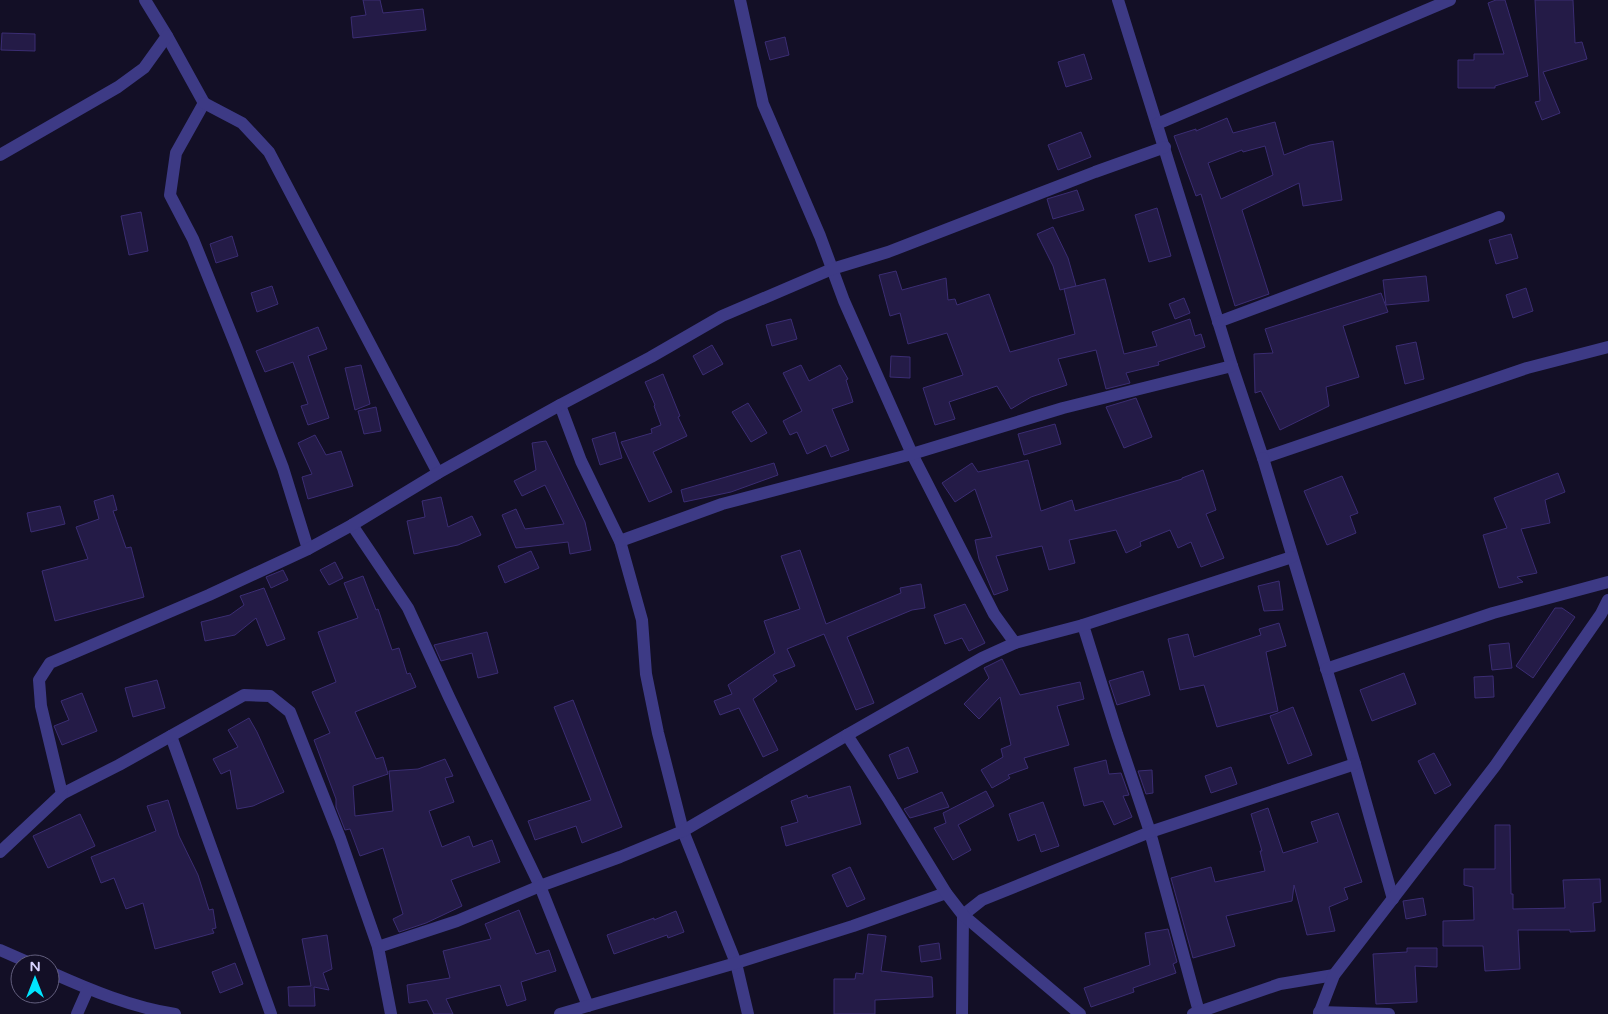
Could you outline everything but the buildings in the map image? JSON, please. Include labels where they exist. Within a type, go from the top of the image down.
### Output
[{"type":"street","points":[[145,0],[204,103],[242,123],[269,152],[438,474]]},
{"type":"street","points":[[740,0],[763,104],[820,236],[844,301],[912,454],[994,614],[1015,643]]},
{"type":"street","points":[[1118,0],[1218,322],[1263,458],[1393,899]]},
{"type":"street","points":[[1157,124],[1450,0]]},
{"type":"street","points":[[0,155],[118,87],[144,68],[167,36]]},
{"type":"street","points":[[204,103],[176,153],[170,196],[193,239],[236,346],[283,468],[308,548]]},
{"type":"street","points":[[62,794],[41,706],[40,680],[50,663],[209,595],[308,548],[352,525],[560,405],[651,357],[722,316],[832,269],[888,252],[1165,147]]},
{"type":"street","points":[[1218,322],[1499,217]]},
{"type":"street","points":[[1263,458],[1527,368],[1608,347]]},
{"type":"street","points":[[620,541],[722,504],[912,454],[1063,408],[1232,366]]},
{"type":"street","points":[[560,405],[581,461],[620,541],[642,620],[646,674],[658,733],[683,831],[736,963],[748,1014]]},
{"type":"street","points":[[352,525],[408,608],[540,886],[588,1006]]},
{"type":"street","points":[[378,947],[457,921],[540,886],[620,857],[683,831],[982,658],[1015,643],[1083,625],[1292,557]]},
{"type":"street","points":[[1326,669],[1493,613],[1608,582]]},
{"type":"street","points":[[1389,1014],[1319,1013],[1334,975],[1495,766],[1601,614],[1608,600]]},
{"type":"street","points":[[1083,625],[1116,734],[1150,832],[1196,1013],[1280,984],[1334,975]]},
{"type":"street","points":[[0,852],[62,794],[244,695],[270,696],[290,712],[340,838],[378,947],[391,1014]]},
{"type":"street","points":[[847,735],[946,893],[963,915],[1080,1014]]},
{"type":"street","points":[[171,736],[271,1014]]},
{"type":"street","points":[[963,915],[982,900],[1150,832],[1354,764]]},
{"type":"street","points":[[560,1014],[736,963],[853,926],[946,893]]},
{"type":"street","points":[[962,1014],[963,915]]},
{"type":"street","points":[[60,976],[88,989],[154,1012],[175,1014]]},
{"type":"street","points":[[77,1014],[88,989]]}]
